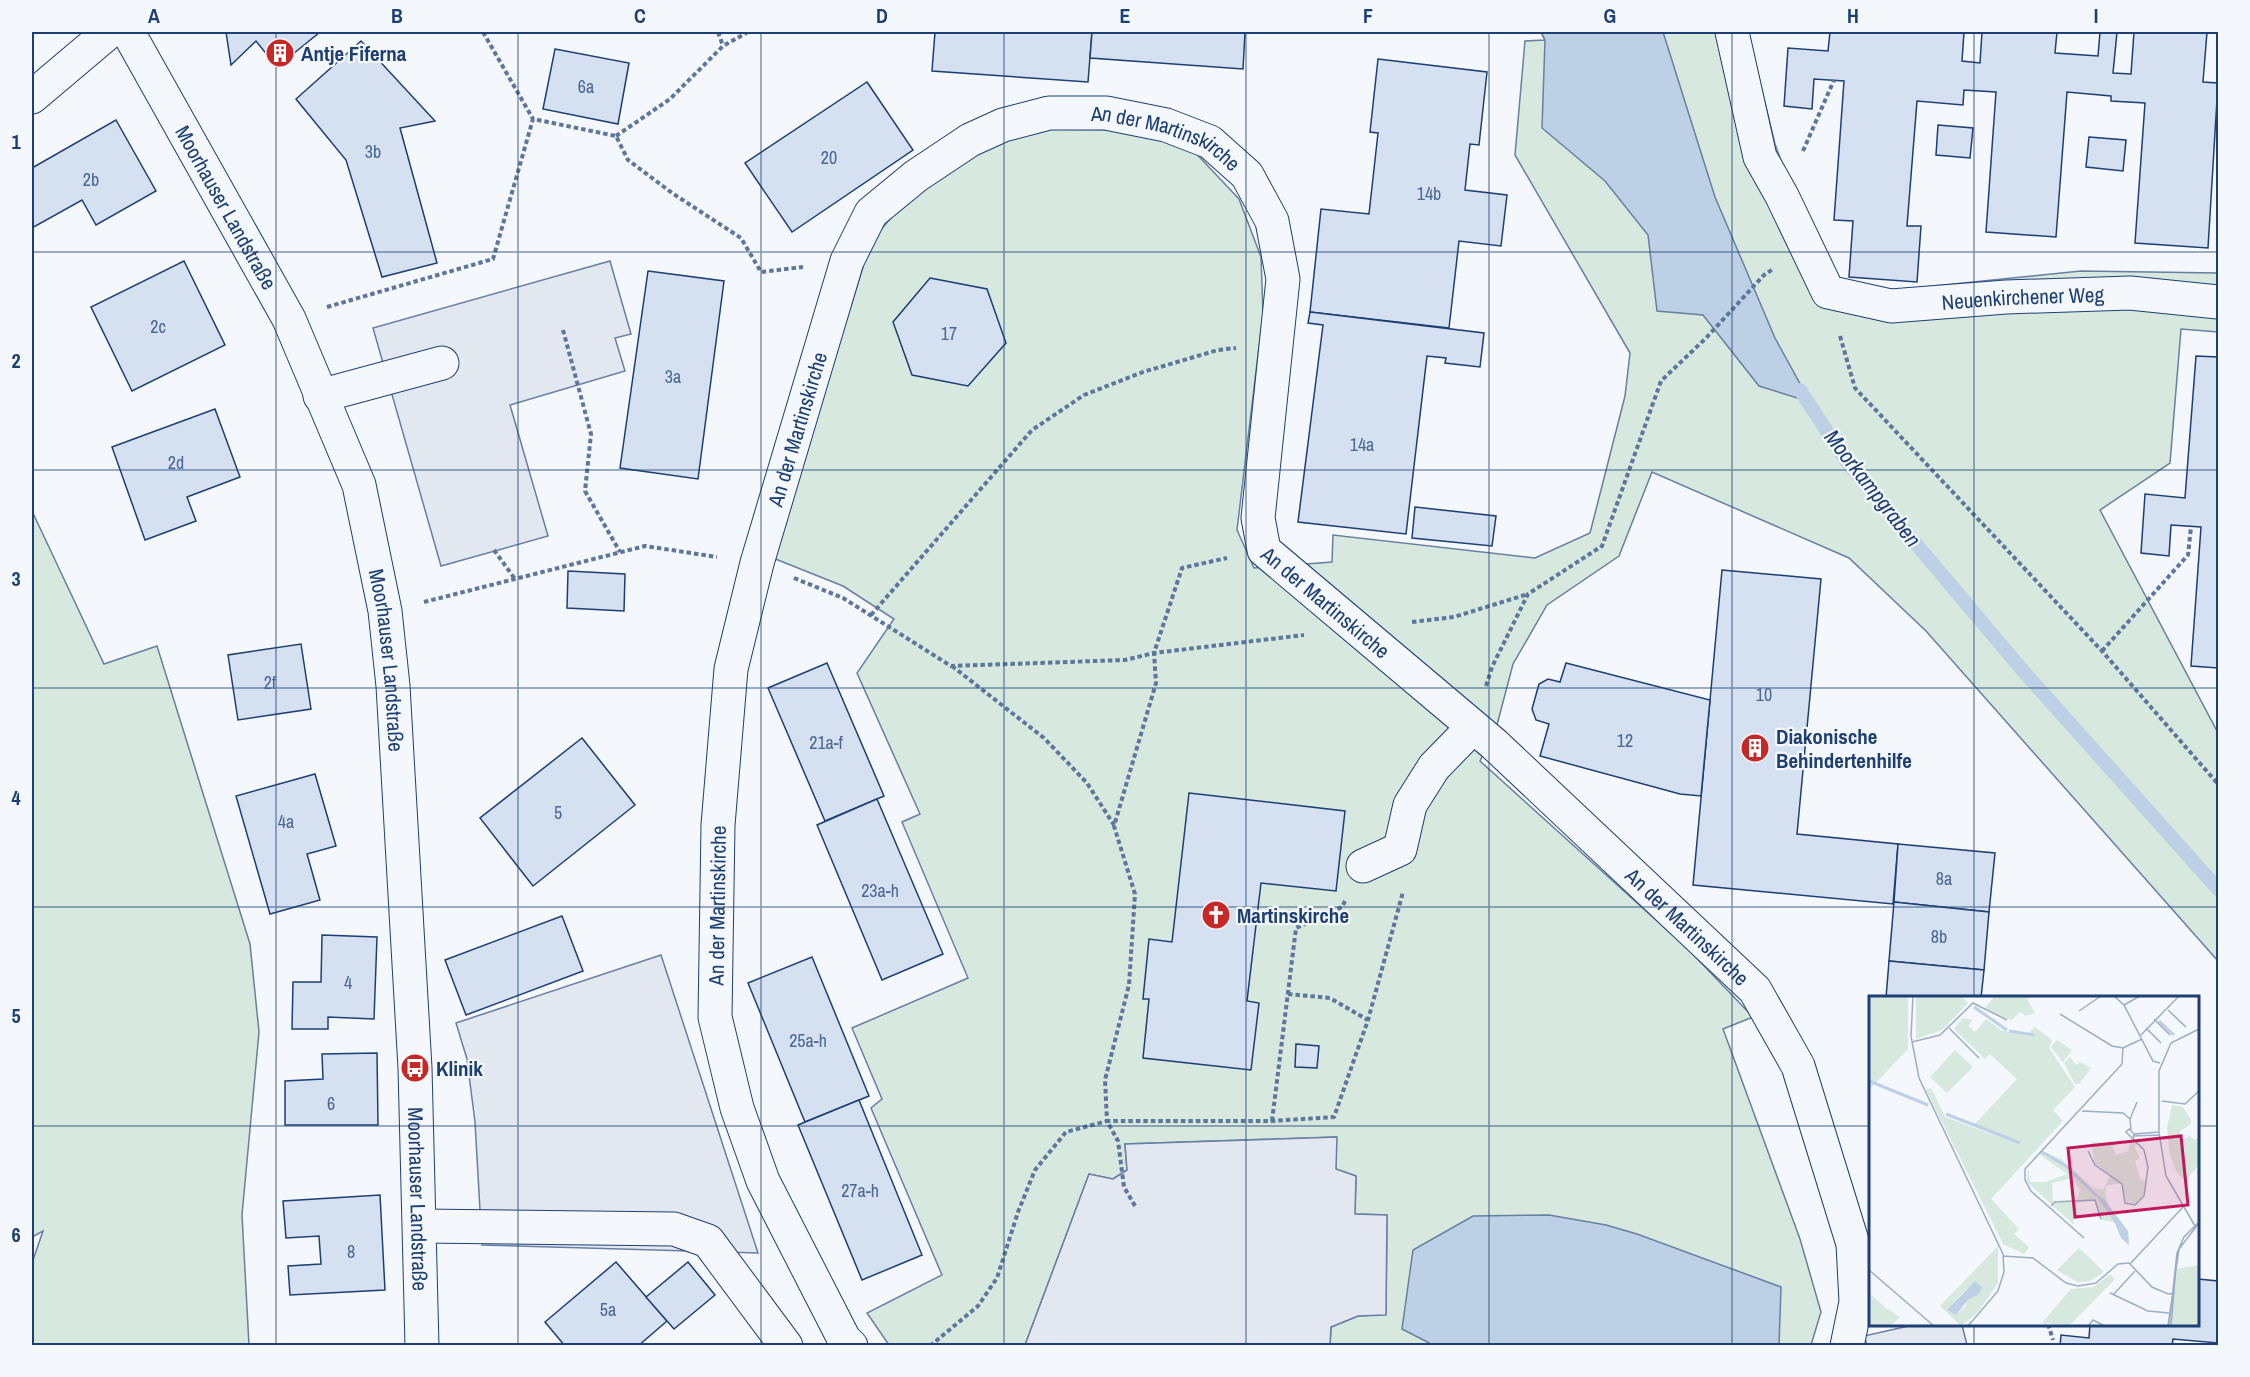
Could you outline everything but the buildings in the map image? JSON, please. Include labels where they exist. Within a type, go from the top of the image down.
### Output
[{"type":"street","points":[[32,96],[109,32]]},
{"type":"street","name":"Moorhauser Landstraße","points":[[128,32],[289,319],[359,485],[385,611],[393,686],[415,1068],[422,1346]]},
{"type":"street","points":[[1732,32],[1760,157],[1782,196],[1828,292]]},
{"type":"street","name":"An der Martinskirche","points":[[848,1342],[763,1181],[737,1107],[715,1017],[717,825],[731,669],[757,563],[847,261],[871,213],[916,176],[970,140],[1003,125],[1049,113],[1106,113],[1166,125],[1210,142],[1247,175],[1272,221],[1283,279],[1258,519],[1264,550],[1473,727],[1591,833],[1755,990],[1798,1066],[1853,1244],[1856,1302],[1847,1346]]},
{"type":"street","name":"Neuenkirchener Weg","points":[[1828,292],[1891,306],[2006,297],[2130,293],[2218,302]]},
{"type":"street","points":[[320,396],[442,363]]},
{"type":"street","points":[[1363,866],[1400,849],[1410,805],[1434,767],[1473,727]]},
{"type":"street","points":[[420,1226],[674,1229],[708,1241],[786,1346]]},
{"type":"path","points":[[289,319],[408,282],[494,259],[533,118],[483,32]]},
{"type":"path","points":[[718,32],[723,46]]},
{"type":"path","points":[[533,118],[616,136],[670,99],[723,46],[748,32]]},
{"type":"path","points":[[1782,196],[1834,80]]},
{"type":"path","points":[[616,136],[628,160],[672,193],[741,238],[761,272],[847,261]]},
{"type":"path","points":[[951,666],[1125,660],[1154,652],[1454,617],[1528,594],[1602,546],[1661,381],[1706,338],[1764,275]]},
{"type":"path","points":[[1828,292],[1855,388],[2102,651],[2218,784]]},
{"type":"path","points":[[563,330],[591,434],[585,491],[620,552]]},
{"type":"path","points":[[871,615],[1032,430],[1084,395],[1143,372],[1218,350],[1278,344]]},
{"type":"path","points":[[2102,651],[2188,555],[2191,527]]},
{"type":"path","points":[[385,611],[645,546],[757,563],[843,598],[871,615],[951,666],[1044,738],[1087,783],[1114,826],[1135,894],[1129,985],[1105,1080],[1107,1121],[1118,1141],[1124,1187],[1135,1206]]},
{"type":"path","points":[[494,550],[515,579]]},
{"type":"path","points":[[1114,826],[1156,683],[1154,652],[1182,568],[1264,550]]},
{"type":"path","points":[[1473,727],[1492,667],[1528,594]]},
{"type":"path","points":[[930,1346],[978,1306],[997,1278],[1018,1212],[1035,1170],[1066,1132],[1107,1121],[1272,1120],[1334,1117],[1368,1020],[1403,893],[1400,849]]},
{"type":"path","points":[[1272,1120],[1296,928],[1342,907],[1363,866]]},
{"type":"path","points":[[1288,994],[1330,999],[1368,1020]]},
{"type":"path","points":[[2049,1326],[2053,1340]]},
{"type":"shaded area","points":[[1541,32],[1748,32],[1775,144],[1793,194],[1835,281],[1885,291],[2081,271],[2218,273],[2218,332],[2181,329],[2170,463],[2100,510],[2218,733],[2218,961],[1926,631],[1849,558],[1652,472],[1619,556],[1547,605],[1513,664],[1497,725],[1480,761],[1687,948],[1753,1017],[1723,1029],[1800,1239],[1821,1312],[1811,1345],[1330,1345],[1331,1327],[1358,1316],[1386,1314],[1387,1215],[1355,1214],[1356,1176],[1336,1169],[1336,1137],[1125,1144],[1127,1170],[1113,1179],[1089,1174],[1025,1345],[889,1345],[867,1313],[942,1275],[871,1108],[882,1099],[852,1028],[968,978],[902,822],[920,814],[857,673],[894,619],[843,586],[773,558],[871,241],[904,203],[988,145],[1045,129],[1131,130],[1189,146],[1239,199],[1261,257],[1263,313],[1237,530],[1254,568],[1332,562],[1333,535],[1535,558],[1590,533],[1625,396],[1630,353],[1515,155],[1525,41],[1545,40]]},
{"type":"shaded area","points":[[610,261],[631,334],[615,338],[625,371],[510,405],[548,536],[441,566],[373,328]]},
{"type":"shaded area","points":[[32,511],[104,664],[157,646],[250,944],[259,1032],[242,1215],[249,1345],[32,1345],[32,1263],[43,1231],[32,1237]]},
{"type":"shaded area","points":[[661,955],[758,1253],[482,1245],[475,1122],[467,1059],[456,1023]]},
{"type":"shaded area","points":[[1337,1137],[1336,1169],[1356,1176],[1355,1214],[1387,1215],[1386,1315],[1358,1316],[1331,1327],[1330,1345],[1025,1345],[1089,1174],[1113,1179],[1127,1170],[1125,1144]]},
{"type":"shaded area","points":[[1909,1326],[1962,1326],[1967,1345],[1867,1345],[1864,1336]]},
{"type":"water","points":[[1541,32],[1663,32],[1715,197],[1775,338],[1810,402],[1759,386],[1703,315],[1657,311],[1648,235],[1605,181],[1542,128],[1545,40]]},
{"type":"water","points":[[1549,1215],[1606,1225],[1637,1234],[1781,1287],[1779,1345],[1435,1346],[1402,1329],[1413,1250],[1473,1216]]},
{"type":"waterway","name":"Moorkampgraben","points":[[1800,390],[1847,462],[2024,672],[2218,889]]},
{"type":"place","name":"Antje Fiferna","points":[[280,53]]},
{"type":"place","name":"Diakonische Behindertenhilfe","points":[[1755,748]]},
{"type":"place","name":"Martinskirche","points":[[1216,915]]},
{"type":"place","name":"Klinik","points":[[415,1068]]}]
